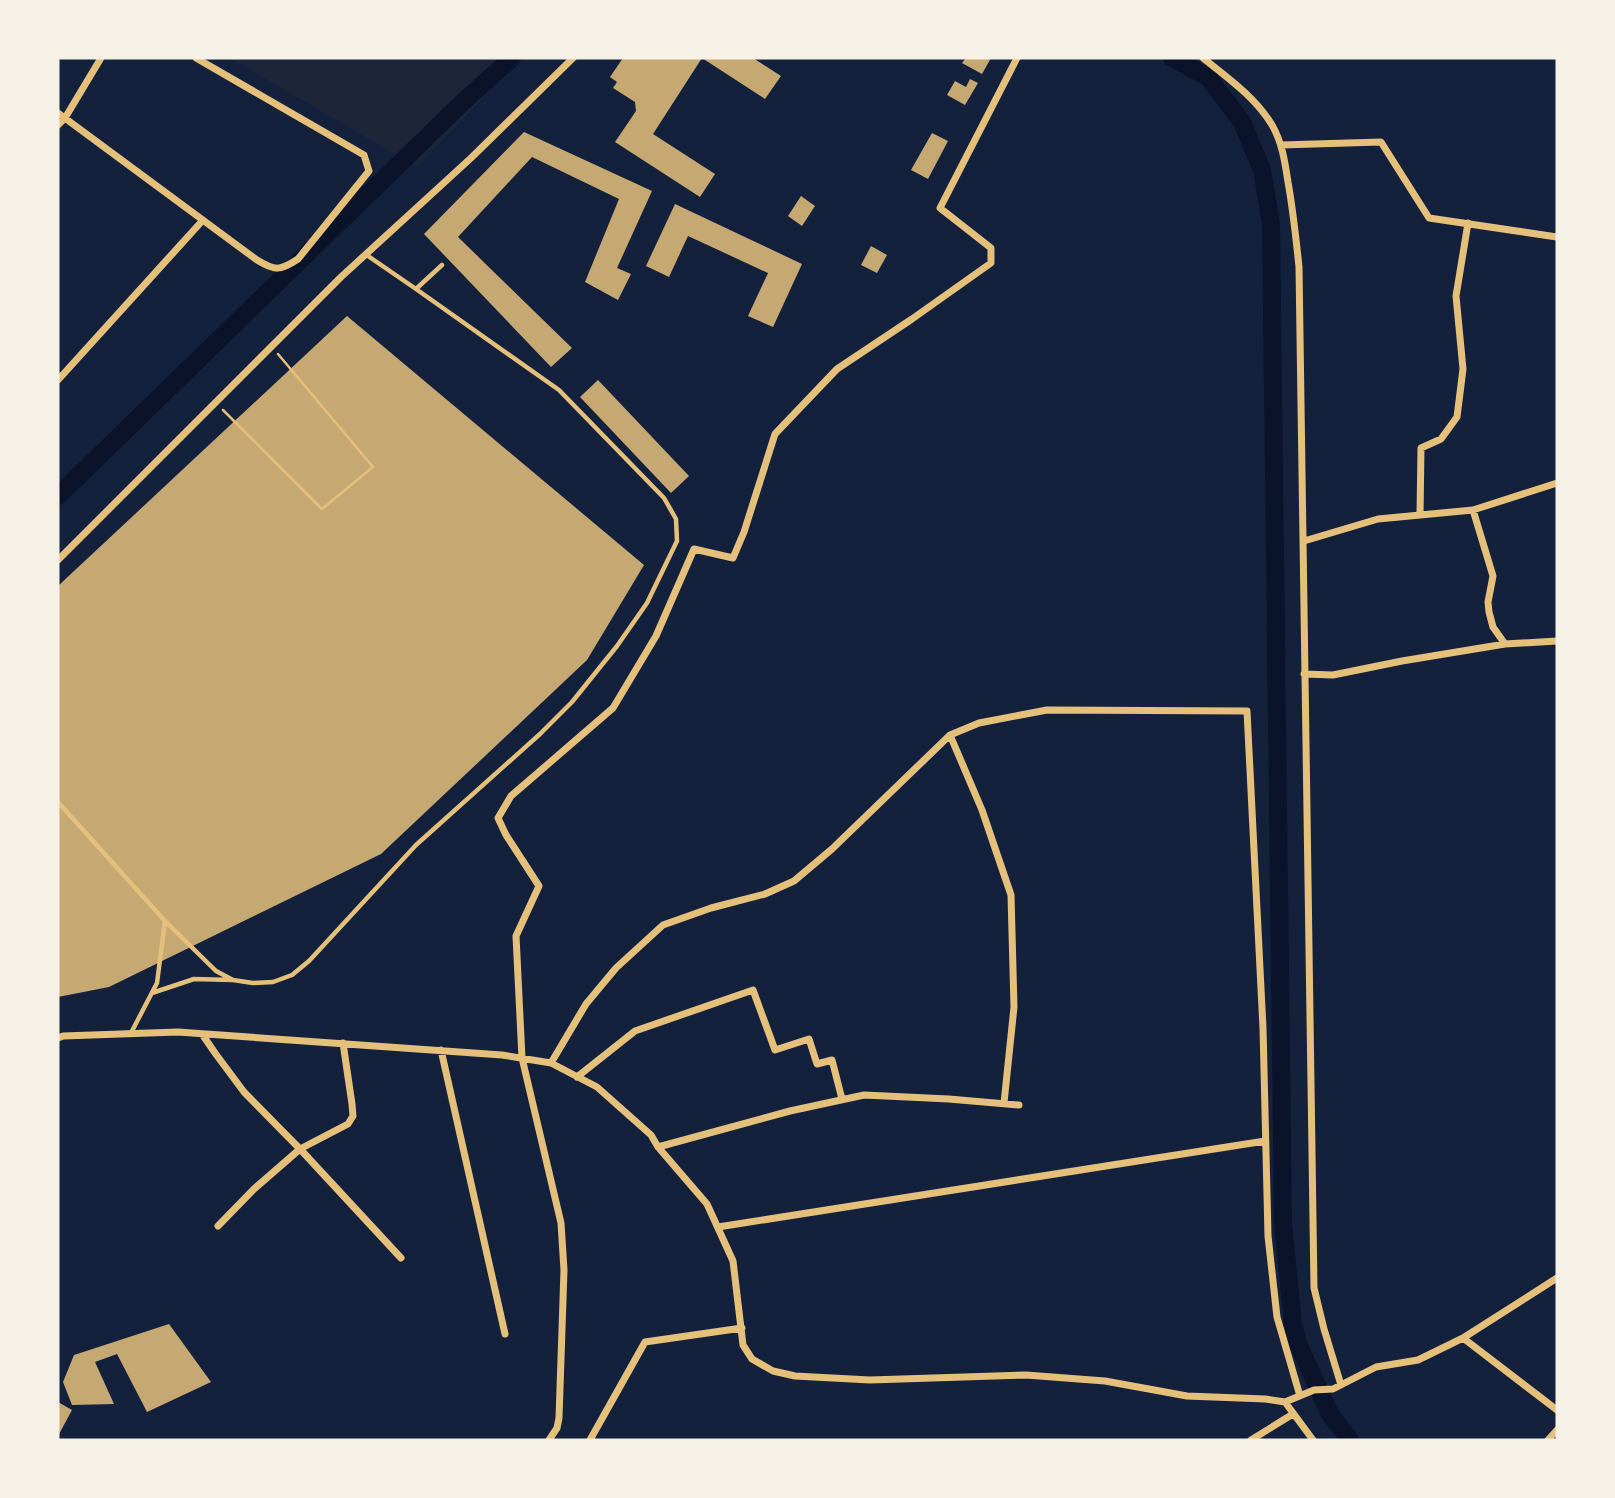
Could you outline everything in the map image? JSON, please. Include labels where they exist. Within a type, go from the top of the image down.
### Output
[{"type":"street","points":[[58,125],[61,115],[102,58]]},
{"type":"street","points":[[61,115],[257,260],[272,269],[286,267],[298,259],[369,172],[364,155],[196,58]]},
{"type":"street","points":[[58,560],[365,254],[471,158],[573,58]]},
{"type":"street","points":[[549,1440],[559,1418],[564,1270],[561,1223],[522,1058],[516,936],[539,886],[498,818],[511,796],[613,708],[656,636],[694,549],[733,558],[775,434],[837,369],[990,263],[991,248],[940,208],[1017,58]]},
{"type":"street","points":[[1203,58],[1238,85],[1272,125],[1281,145],[1294,219],[1299,267],[1314,1288],[1342,1385]]},
{"type":"street","points":[[1281,145],[1381,142],[1429,218],[1555,237],[1557,228]]},
{"type":"street","points":[[58,380],[203,220]]},
{"type":"street","points":[[1420,515],[1421,448],[1441,439],[1457,417],[1463,369],[1456,296],[1468,223]]},
{"type":"street","points":[[1304,541],[1378,519],[1473,510],[1557,483]]},
{"type":"street","points":[[1473,510],[1493,576],[1489,612],[1493,627],[1505,644]]},
{"type":"street","points":[[1304,674],[1334,675],[1505,644],[1557,641]]},
{"type":"street","points":[[551,1063],[586,1004],[616,968],[663,925],[711,908],[765,894],[794,881],[832,849],[950,735],[979,723],[1047,710],[1247,711],[1263,1028],[1268,1236],[1277,1317],[1300,1396]]},
{"type":"street","points":[[950,735],[982,810],[1011,895],[1014,1007],[1004,1103]]},
{"type":"street","points":[[577,1077],[635,1031],[753,990],[775,1050],[809,1039],[817,1064],[832,1060],[842,1099]]},
{"type":"street","points":[[58,1038],[178,1032],[502,1055],[551,1063],[597,1087],[651,1135],[658,1147],[707,1204],[733,1261],[743,1345],[752,1359],[773,1371],[795,1376],[870,1380],[1026,1375],[1105,1381],[1187,1396],[1285,1402],[1314,1390],[1333,1389],[1376,1367],[1418,1360],[1463,1338],[1557,1278]]},
{"type":"street","points":[[202,1034],[244,1093],[401,1258]]},
{"type":"street","points":[[218,1226],[254,1189],[300,1149],[348,1124],[353,1116],[343,1044]]},
{"type":"street","points":[[441,1050],[505,1334]]},
{"type":"street","points":[[658,1147],[790,1111],[864,1095],[1019,1105]]},
{"type":"street","points":[[718,1227],[1265,1141]]},
{"type":"street","points":[[590,1440],[645,1342],[741,1328]]},
{"type":"street","points":[[1463,1338],[1557,1410]]},
{"type":"street","points":[[1285,1402],[1313,1440]]},
{"type":"street","points":[[1251,1440],[1293,1414]]},
{"type":"street","points":[[1548,1440],[1557,1430]]},
{"type":"lane","points":[[151,994],[194,979],[272,982],[292,975],[309,961],[416,845],[572,702],[647,603],[677,541],[676,519],[664,498],[559,390],[365,254]]},
{"type":"lane","points":[[416,289],[442,265]]},
{"type":"lane","points":[[58,802],[164,921],[216,971],[233,980]]},
{"type":"lane","points":[[131,1034],[157,983],[164,921]]},
{"type":"path","points":[[216,402],[322,509],[373,467],[272,346]]},
{"type":"shaded area","points":[[230,58],[521,58],[417,167]]},
{"type":"building","points":[[623,58],[702,58],[653,134],[715,174],[700,197],[615,142],[636,111],[635,102],[613,88],[617,82],[610,77]]},
{"type":"building","points":[[702,58],[753,58],[781,76],[765,99]]},
{"type":"building","points":[[966,58],[991,58],[982,74],[962,63]]},
{"type":"building","points":[[970,79],[978,83],[965,105],[947,95],[955,81],[966,87]]},
{"type":"building","points":[[524,132],[652,191],[617,268],[631,274],[618,300],[585,282],[619,199],[532,157],[458,237],[572,348],[551,367],[424,234]]},
{"type":"building","points":[[932,133],[948,141],[928,179],[911,170]]},
{"type":"building","points":[[801,196],[815,206],[802,226],[788,216]]},
{"type":"building","points":[[675,204],[802,264],[773,327],[748,316],[768,273],[688,236],[669,277],[646,266]]},
{"type":"building","points":[[871,246],[887,255],[877,273],[861,265]]},
{"type":"building","points":[[347,316],[644,565],[587,660],[381,854],[109,987],[58,997],[58,586]]},
{"type":"building","points":[[598,380],[689,476],[671,493],[580,397]]},
{"type":"building","points":[[169,1324],[211,1382],[147,1412],[117,1354],[95,1362],[114,1404],[72,1405],[63,1382],[74,1355]]},
{"type":"building","points":[[58,1402],[72,1410],[58,1436]]},
{"type":"waterway","points":[[58,496],[465,100],[512,58]]},
{"type":"waterway","points":[[1172,58],[1208,77],[1242,122],[1262,170],[1271,224],[1283,1223],[1293,1324],[1299,1346],[1330,1414],[1350,1440]]}]
